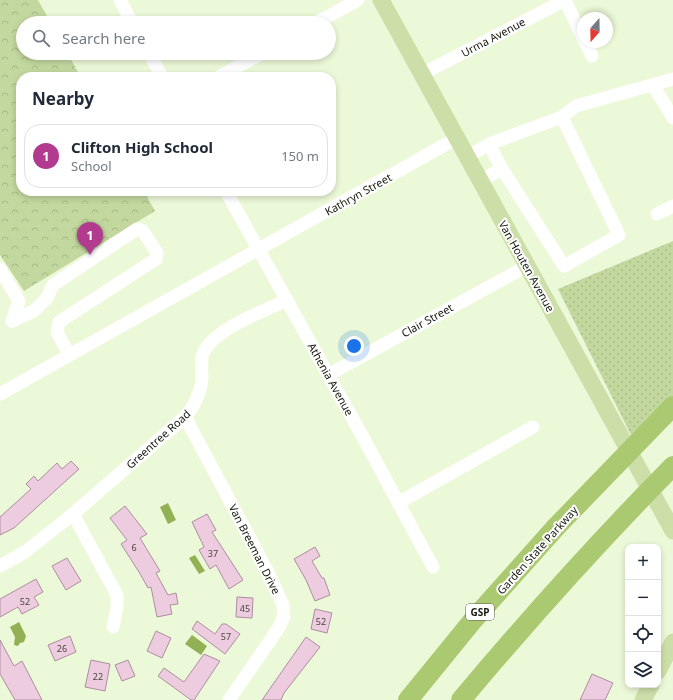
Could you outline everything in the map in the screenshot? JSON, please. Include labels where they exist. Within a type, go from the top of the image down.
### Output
[{"type":"highway","name":"Garden State Parkway","points":[[408,700],[474,619],[556,527],[673,406]]},
{"type":"highway","points":[[461,700],[515,635],[597,544],[673,466]]},
{"type":"main road","name":"Van Houten Avenue","points":[[381,0],[673,531]]},
{"type":"main road","points":[[661,665],[673,642]]},
{"type":"main road","points":[[643,700],[649,688]]},
{"type":"street","points":[[120,0],[128,16]]},
{"type":"street","points":[[329,16],[358,0]]},
{"type":"street","points":[[565,0],[577,25]]},
{"type":"street","name":"Urma Avenue","points":[[422,74],[565,0]]},
{"type":"street","points":[[588,48],[592,56]]},
{"type":"street","points":[[153,60],[159,72]]},
{"type":"street","points":[[228,72],[249,60]]},
{"type":"street","points":[[467,157],[489,144],[562,117],[576,106],[673,79]]},
{"type":"street","points":[[653,85],[673,118]]},
{"type":"street","points":[[489,144],[502,169],[564,266],[619,235],[562,117]]},
{"type":"street","name":"Kathryn Street","points":[[0,394],[457,138]]},
{"type":"street","points":[[480,181],[502,169]]},
{"type":"street","name":"Athenia Avenue","points":[[229,196],[433,568]]},
{"type":"street","points":[[658,214],[673,206]]},
{"type":"street","points":[[0,269],[19,301],[12,321],[34,311],[42,305],[53,285],[137,229],[143,231],[157,253],[156,260],[59,322],[57,332],[69,354]]},
{"type":"street","name":"Clair Street","points":[[328,375],[526,266]]},
{"type":"street","name":"Greentree Road","points":[[0,566],[25,552],[73,514],[185,417],[192,409],[200,390],[202,358],[206,348],[216,337],[287,300]]},
{"type":"street","name":"Van Breeman Drive","points":[[185,417],[269,574],[283,605],[284,617],[278,629],[229,700]]},
{"type":"street","points":[[398,503],[533,427]]},
{"type":"street","points":[[73,514],[117,595],[117,607],[113,627]]},
{"type":"green space","points":[[0,0],[38,0],[47,16],[16,16],[16,60],[71,60],[78,72],[16,72],[16,196],[147,196],[155,211],[24,291],[0,255]]},
{"type":"green space","points":[[673,241],[673,396],[632,437],[558,289]]},
{"type":"shaded area","points":[[168,503],[176,520],[168,524],[160,507]]},
{"type":"shaded area","points":[[195,555],[205,571],[199,574],[189,558]]},
{"type":"shaded area","points":[[19,622],[26,636],[24,642],[20,643],[18,646],[14,645],[15,637],[10,627]]},
{"type":"shaded area","points":[[192,635],[207,646],[201,655],[185,644]]},
{"type":"building","points":[[71,461],[79,469],[14,528],[0,535],[0,517],[31,489],[26,484],[34,476],[38,481],[57,463],[62,469]]},
{"type":"building","points":[[125,506],[147,534],[140,538],[160,571],[156,573],[168,595],[176,593],[178,604],[170,605],[172,614],[157,617],[151,587],[148,588],[121,544],[127,540],[110,518]]},
{"type":"building","points":[[207,514],[216,530],[212,532],[243,580],[229,589],[216,565],[210,569],[199,550],[204,547],[192,522]]},
{"type":"building","points":[[315,547],[320,556],[312,561],[322,578],[324,578],[330,595],[315,601],[306,580],[294,559]]},
{"type":"building","points":[[67,558],[81,581],[66,590],[52,566]]},
{"type":"building","points":[[36,579],[43,592],[34,597],[39,605],[22,614],[18,607],[0,617],[0,599]]},
{"type":"building","points":[[237,597],[253,598],[252,618],[236,617]]},
{"type":"building","points":[[315,609],[332,613],[327,633],[311,629]]},
{"type":"building","points":[[197,621],[215,634],[222,624],[226,624],[240,634],[225,654],[192,629]]},
{"type":"building","points":[[156,631],[171,638],[162,658],[147,651]]},
{"type":"building","points":[[70,636],[76,652],[55,661],[48,645]]},
{"type":"building","points":[[306,637],[320,647],[284,693],[281,700],[262,700]]},
{"type":"building","points":[[0,640],[14,666],[22,661],[42,700],[15,700],[0,674]]},
{"type":"building","points":[[204,654],[220,661],[194,700],[191,700],[158,676],[164,668],[184,682]]},
{"type":"building","points":[[91,660],[110,664],[105,691],[85,687]]},
{"type":"building","points":[[128,660],[135,676],[122,681],[115,665]]},
{"type":"building","points":[[592,674],[613,683],[605,700],[580,700]]},
{"type":"place","name":"Clifton High School","points":[[90,255]]}]
